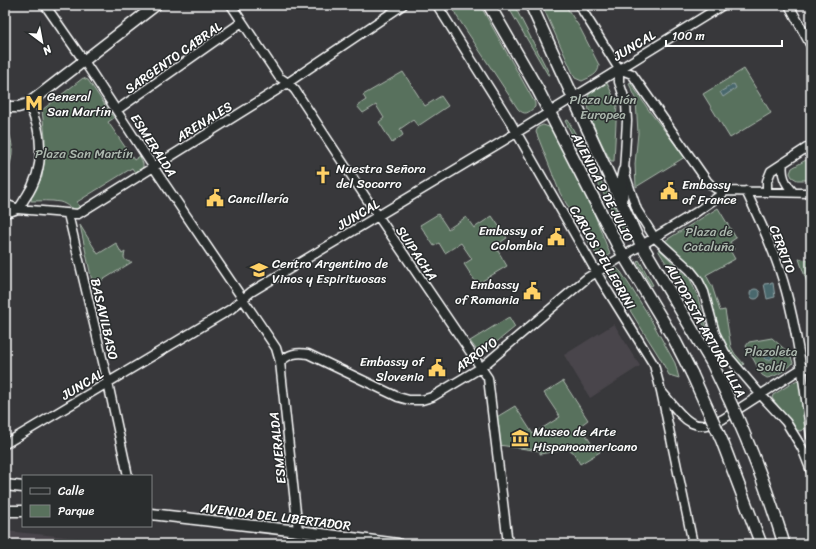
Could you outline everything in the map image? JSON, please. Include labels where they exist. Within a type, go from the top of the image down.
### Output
[{"type":"highway","name":"AVENIDA 9 DE JULIO","points":[[489,5],[550,112],[623,255]]},
{"type":"highway","points":[[523,5],[541,29]]},
{"type":"highway","name":"AVENIDA 9 DE JULIO","points":[[531,5],[642,244]]},
{"type":"highway","points":[[622,203],[621,186],[624,171]]},
{"type":"highway","name":"AUTOPISTA ARTURO ILLIA","points":[[642,244],[712,363],[735,410],[763,478],[784,544]]},
{"type":"highway","points":[[623,255],[675,341],[692,374],[729,458],[761,544]]},
{"type":"main road","points":[[5,107],[18,107],[28,104],[156,5]]},
{"type":"main road","points":[[5,485],[22,487]]},
{"type":"main road","points":[[5,511],[22,511]]},
{"type":"main road","name":"AVENIDA DEL LIBERTADOR","points":[[152,514],[398,544]]},
{"type":"street","name":"ESMERALDA","points":[[45,5],[243,299]]},
{"type":"street","name":"SUIPACHA","points":[[231,5],[279,77],[295,90],[488,378],[508,544]]},
{"type":"street","name":"ARENALES","points":[[5,204],[18,209],[78,214],[288,83],[403,5]]},
{"type":"street","name":"CARLOS PELLEGRINI","points":[[437,5],[516,132],[597,272],[654,365],[661,391],[693,544]]},
{"type":"street","points":[[579,5],[619,69],[632,74],[709,184],[719,190],[726,191],[811,193]]},
{"type":"street","name":"JUNCAL","points":[[5,444],[231,309],[250,292],[550,112],[723,5]]},
{"type":"street","points":[[789,5],[811,46]]},
{"type":"street","name":"SARGENTO CABRAL","points":[[117,110],[242,22]]},
{"type":"street","name":"AVENIDA 9 DE JULIO","points":[[619,69],[619,82],[626,103],[627,121],[624,171],[637,210],[654,237],[690,270],[698,280],[704,292],[709,315],[717,338],[725,353],[760,394],[778,412],[792,430],[802,448],[811,471]]},
{"type":"street","points":[[5,213],[18,209],[29,192],[40,165],[40,140],[37,123],[28,104]]},
{"type":"street","points":[[767,191],[769,174],[775,168],[811,145]]},
{"type":"street","points":[[783,163],[783,178],[793,192]]},
{"type":"street","name":"ARROYO","points":[[280,362],[295,353],[308,354],[398,397],[409,400],[422,400],[438,394],[482,367],[587,278],[695,213],[726,191]]},
{"type":"street","name":"CERRITO","points":[[746,191],[779,268],[789,304],[802,368],[811,436]]},
{"type":"street","name":"BASAVILBASO","points":[[68,214],[108,383],[128,475]]},
{"type":"street","points":[[243,299],[276,348],[280,362]]},
{"type":"street","name":"ESMERALDA","points":[[280,362],[298,531]]},
{"type":"street","points":[[661,391],[687,421],[694,424],[710,425],[719,421],[802,368],[811,368]]},
{"type":"shaded area","points":[[614,324],[640,366],[590,398],[564,355]]},
{"type":"shaded area","points":[[5,531],[140,544],[5,544]]},
{"type":"green space","points":[[452,5],[480,5],[535,103],[535,107],[530,111],[525,113],[518,109],[456,15]]},
{"type":"green space","points":[[507,5],[514,5],[550,75],[548,75]]},
{"type":"green space","points":[[542,5],[565,5],[580,28],[599,65],[599,68],[594,75],[582,81],[575,78]]},
{"type":"green space","points":[[744,69],[771,113],[730,138],[703,94]]},
{"type":"green space","points":[[403,72],[425,106],[441,96],[448,106],[418,126],[413,120],[400,129],[403,135],[392,143],[379,122],[384,118],[376,105],[363,113],[357,106],[366,100],[363,95]]},
{"type":"green space","name":"Plaza San Martín","points":[[83,78],[88,80],[114,118],[108,122],[134,160],[140,156],[143,167],[136,174],[132,168],[77,202],[80,209],[74,209],[57,201],[31,201],[32,195],[42,177],[45,155],[42,110]]},
{"type":"green space","points":[[630,82],[650,112],[685,157],[636,187],[635,164],[638,133],[636,101],[629,84]]},
{"type":"green space","name":"Plaza Unión Europea","points":[[607,83],[617,104],[614,161],[611,161],[603,147],[591,119],[588,101],[589,94]]},
{"type":"green space","points":[[568,120],[631,237],[627,238],[565,121]]},
{"type":"green space","name":"Plaza San Martín","points":[[5,125],[12,143],[12,156],[5,174]]},
{"type":"green space","points":[[543,125],[552,130],[592,208],[610,254],[607,258],[602,259],[596,254],[560,193],[536,132],[538,127]]},
{"type":"green space","points":[[811,157],[811,180],[797,180],[792,177],[790,173],[792,168]]},
{"type":"green space","name":"Plaza de Cataluña","points":[[718,208],[736,238],[730,242],[734,249],[731,252],[735,259],[706,275],[712,286],[720,311],[725,310],[731,347],[744,364],[742,366],[732,356],[718,334],[706,292],[663,242]]},
{"type":"green space","points":[[438,214],[448,229],[466,217],[474,228],[492,216],[507,238],[495,246],[507,266],[477,284],[464,264],[472,259],[461,243],[445,253],[439,243],[434,246],[420,225]]},
{"type":"green space","points":[[80,225],[98,254],[116,243],[122,254],[125,252],[125,259],[132,262],[93,286]]},
{"type":"green space","points":[[659,249],[690,279],[697,295],[708,332],[658,250]]},
{"type":"green space","points":[[799,259],[811,260],[811,294]]},
{"type":"green space","points":[[639,260],[653,285],[651,286],[637,262]]},
{"type":"green space","points":[[617,268],[646,311],[675,363],[679,378],[669,375],[660,358],[607,274]]},
{"type":"green space","points":[[509,317],[515,327],[482,354],[479,353],[470,341]]},
{"type":"green space","name":"Plazoleta Soldi","points":[[772,338],[790,354],[793,363],[782,372],[767,378],[762,375],[746,346],[749,342]]},
{"type":"green space","points":[[797,380],[799,382],[805,425],[804,429],[800,431],[796,430],[772,398],[773,395]]},
{"type":"green space","points":[[563,381],[588,420],[580,426],[593,446],[595,445],[600,452],[580,464],[573,452],[568,449],[540,454],[540,451],[499,445],[495,418],[515,406],[533,434],[560,417],[544,393]]},
{"type":"water","points":[[734,84],[736,88],[723,97],[720,92]]},
{"type":"water","points":[[773,283],[775,297],[767,299],[764,284]]},
{"type":"water","points":[[753,289],[757,289],[759,290],[759,298],[753,299],[750,296],[750,292]]},
{"type":"water","points":[[766,350],[770,350],[773,355],[770,360],[766,360],[763,357],[763,353]]},
{"type":"place","name":"General San Martín","points":[[34,103]]},
{"type":"place","name":"Nuestra Señora del Socorro","points":[[323,175]]},
{"type":"place","name":"Embassy of France","points":[[669,191]]},
{"type":"place","name":"Cancillería","points":[[215,198]]},
{"type":"place","name":"Embassy of Colombia","points":[[556,237]]},
{"type":"place","name":"Centro Argentino de Vinos y Espirituosas","points":[[259,270]]},
{"type":"place","name":"Embassy of Romania","points":[[532,291]]},
{"type":"place","name":"Embassy of Slovenia","points":[[437,368]]},
{"type":"place","name":"Museo de Arte Hispanoamericano","points":[[520,438]]}]
